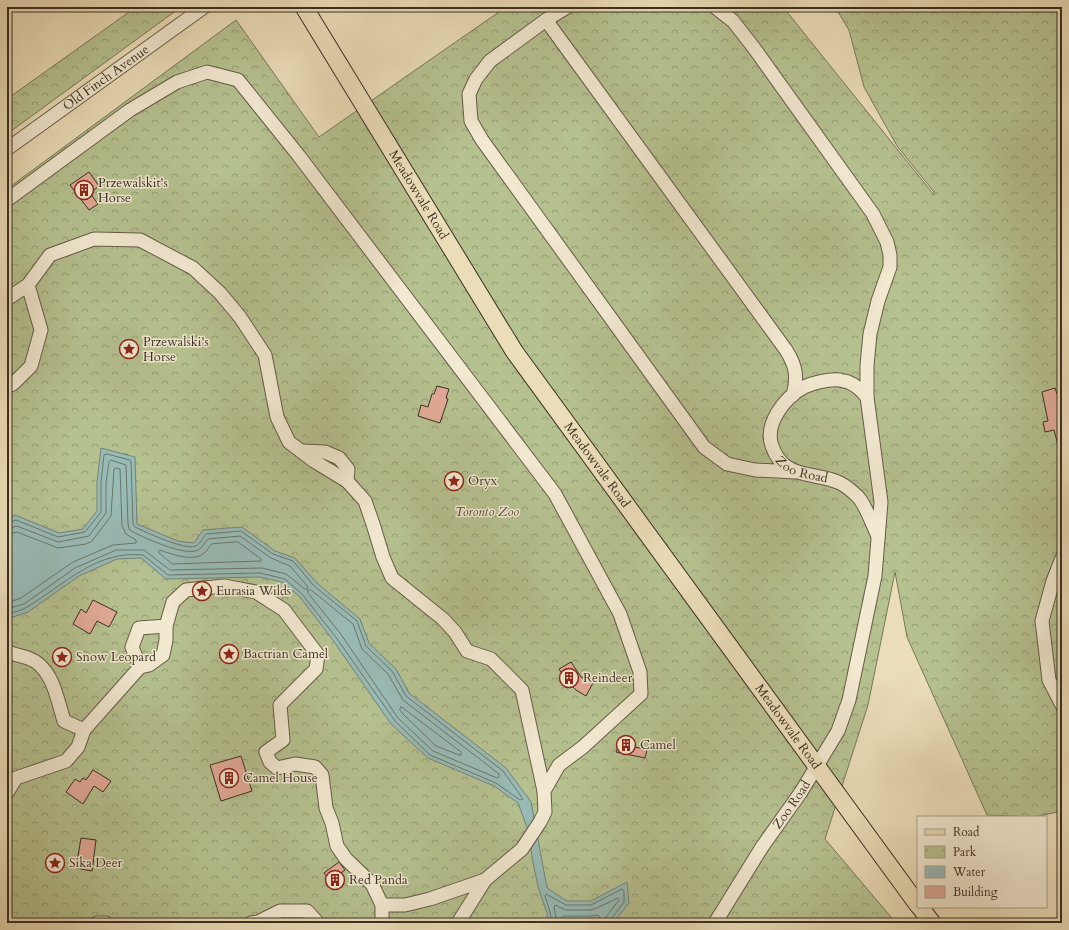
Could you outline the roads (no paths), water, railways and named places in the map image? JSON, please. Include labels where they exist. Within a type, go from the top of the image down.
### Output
[{"type":"main road","name":"Meadowvale Road","points":[[304,7],[514,351],[816,767],[917,903]]},
{"type":"main road","name":"Meadowvale Road","points":[[921,908],[932,923]]},
{"type":"street","name":"Old Finch Avenue","points":[[7,149],[204,7]]},
{"type":"street","points":[[567,7],[546,20],[490,61],[476,79],[469,94],[471,121],[482,140],[704,447],[727,464],[755,470],[795,472]]},
{"type":"street","points":[[715,7],[733,21],[754,48],[873,214],[887,242],[890,255],[890,267],[878,300],[870,334],[867,365],[867,397]]},
{"type":"street","points":[[546,20],[786,350],[793,361],[796,374],[796,384],[793,395]]},
{"type":"street","points":[[7,200],[130,110],[177,82],[207,72],[238,80],[299,156],[555,494],[620,614],[640,672],[641,694],[584,747],[559,765],[544,791]]},
{"type":"street","points":[[7,300],[28,285],[50,254],[94,239],[140,240],[193,268],[220,293],[240,317],[265,355],[277,417],[289,442],[314,461],[347,481],[364,501],[383,557],[392,578],[443,619],[455,632],[467,651],[491,659],[522,690],[544,791],[545,812],[540,822],[522,849],[485,880],[430,899],[405,905],[382,906]]},
{"type":"street","points":[[7,387],[14,384],[31,366],[41,330],[28,285]]},
{"type":"street","name":"Zoo Road","points":[[715,923],[762,846],[801,792],[838,731],[850,700],[874,576],[878,538],[881,502],[867,397],[859,388],[848,381],[832,380],[817,382],[803,388],[793,395],[778,413],[772,424],[770,434],[772,446],[776,455],[782,463],[795,472],[840,483],[858,497],[878,538]]},
{"type":"street","points":[[1062,558],[1053,581],[1042,621],[1049,680],[1062,705]]},
{"type":"street","points":[[7,792],[12,778],[66,761],[78,747],[84,730],[140,667],[149,665],[162,655],[166,640],[166,626],[173,602],[186,590],[224,586],[256,592],[284,610],[318,655],[316,669],[280,705],[283,740],[266,752],[270,762],[277,768],[295,764],[315,767],[322,775],[326,808],[332,823],[337,846],[346,860],[359,870],[372,884],[382,906],[382,923]]},
{"type":"street","points":[[140,667],[132,647],[139,628],[166,626]]},
{"type":"street","points":[[7,652],[29,658],[42,667],[52,683],[64,721],[84,730]]},
{"type":"street","points":[[463,921],[485,880]]},
{"type":"street","points":[[251,923],[258,922],[280,911],[307,911],[318,923]]},
{"type":"street","points":[[97,923],[106,923]]},
{"type":"water","points":[[101,448],[135,457],[137,524],[178,541],[194,543],[203,530],[242,527],[275,551],[295,558],[317,583],[360,619],[369,643],[396,669],[409,693],[506,768],[531,802],[547,888],[567,901],[591,901],[627,882],[629,903],[613,923],[548,923],[547,913],[539,890],[533,863],[528,830],[518,803],[494,786],[428,758],[391,724],[332,639],[299,596],[282,582],[260,577],[166,579],[141,558],[117,559],[79,576],[28,612],[7,619],[7,520],[15,515],[59,533],[83,529],[97,511],[97,482]]},
{"type":"place","name":"Przewalskit's Horse","points":[[84,190]]},
{"type":"place","name":"Przewalski's Horse","points":[[129,349]]},
{"type":"place","name":"Oryx","points":[[454,481]]},
{"type":"place","name":"Eurasia Wilds","points":[[202,591]]},
{"type":"place","name":"Bactrian Camel","points":[[229,654]]},
{"type":"place","name":"Snow Leopard","points":[[62,657]]},
{"type":"place","name":"Reindeer","points":[[569,678]]},
{"type":"place","name":"Camel","points":[[626,745]]},
{"type":"place","name":"Camel House","points":[[229,778]]},
{"type":"place","name":"Sika Deer","points":[[55,863]]},
{"type":"place","name":"Red Panda","points":[[335,880]]},
{"type":"park label","name":"Toronto Zoo","points":[[487,512]]}]
